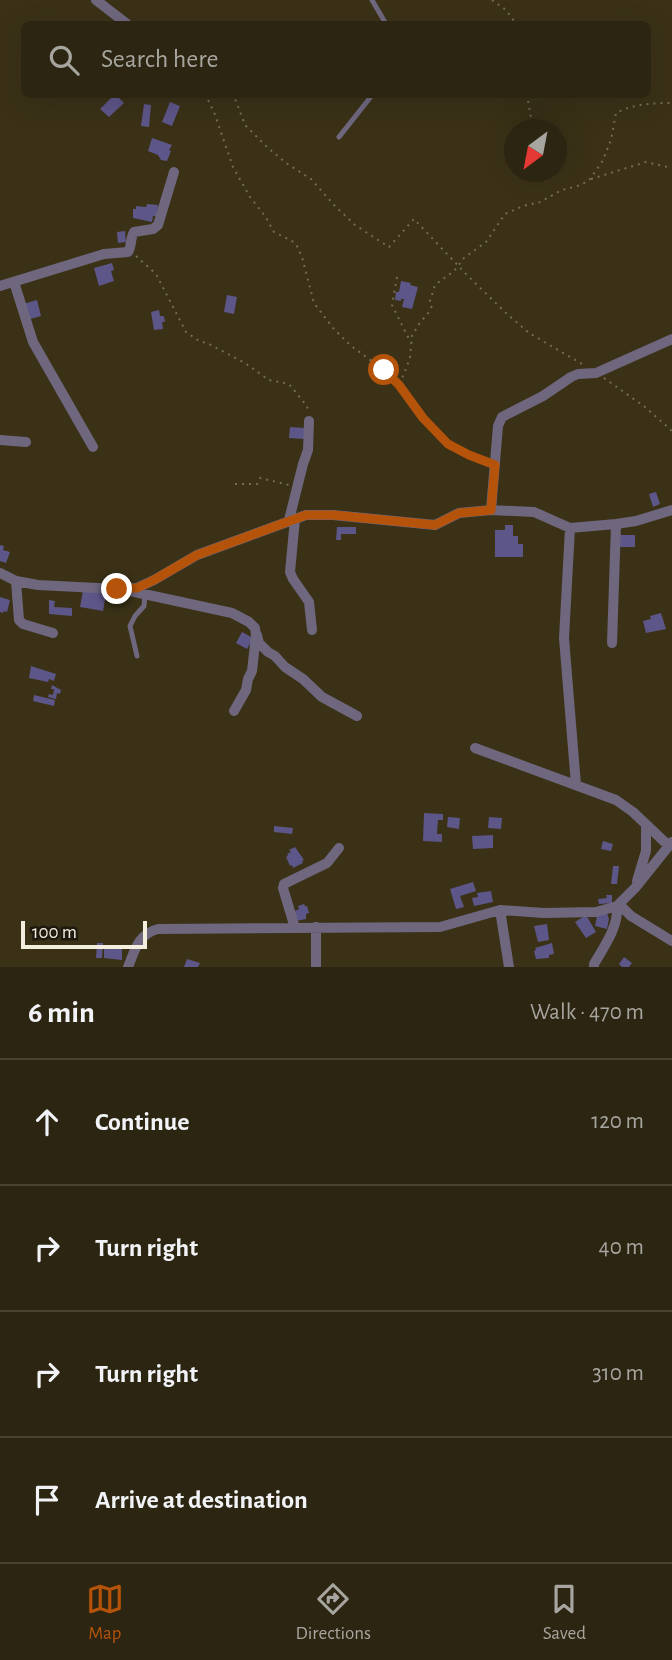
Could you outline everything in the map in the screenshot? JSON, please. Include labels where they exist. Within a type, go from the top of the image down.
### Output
[{"type":"street","points":[[96,0],[123,21]]},
{"type":"street","points":[[0,286],[104,254],[128,252],[130,238],[134,232],[153,229],[158,225],[174,172]]},
{"type":"street","points":[[14,282],[33,342],[93,447]]},
{"type":"street","points":[[491,510],[498,426],[502,417],[543,396],[571,377],[596,373],[672,339]]},
{"type":"street","points":[[309,421],[308,450],[297,487],[292,519],[290,572],[309,602],[312,629]]},
{"type":"street","points":[[0,440],[26,442]]},
{"type":"street","points":[[117,589],[137,588],[197,555],[306,515],[435,525],[459,513],[491,510],[534,512],[570,528],[636,521],[672,510]]},
{"type":"street","points":[[612,643],[616,524]]},
{"type":"street","points":[[570,528],[565,638],[576,785]]},
{"type":"street","points":[[0,573],[16,581],[38,585],[145,593],[232,613],[255,628],[259,643],[285,667],[322,696],[357,716]]},
{"type":"street","points":[[16,581],[19,620],[23,624],[53,633]]},
{"type":"street","points":[[234,711],[246,690],[252,671],[256,635]]},
{"type":"street","points":[[128,967],[144,935],[158,929],[440,927],[500,910],[596,912],[618,905],[671,844],[616,800],[475,748]]},
{"type":"street","points":[[635,888],[646,851],[646,825]]},
{"type":"street","points":[[295,928],[284,884],[327,863],[339,848]]},
{"type":"street","points":[[618,905],[672,941]]},
{"type":"street","points":[[594,967],[618,916],[618,905]]},
{"type":"street","points":[[500,910],[509,967]]},
{"type":"street","points":[[316,927],[316,967]]},
{"type":"lane","points":[[372,0],[384,21]]},
{"type":"lane","points":[[339,136],[370,98]]},
{"type":"lane","points":[[136,656],[130,626],[144,606],[145,593]]},
{"type":"path","points":[[492,0],[506,10],[514,21]]},
{"type":"path","points":[[207,98],[233,167],[274,232],[297,246],[314,303],[333,328],[399,385],[423,418],[448,444],[495,465]]},
{"type":"path","points":[[234,98],[245,125],[286,163],[311,179],[355,225],[389,247],[414,219],[458,266],[529,332],[596,373],[645,407],[672,431]]},
{"type":"path","points":[[528,98],[531,119]]},
{"type":"path","points":[[590,179],[602,162],[611,140],[616,113],[626,108],[672,103]]},
{"type":"path","points":[[399,385],[410,358],[412,336],[432,306],[430,301],[435,285],[486,242],[505,214],[540,202],[590,179],[646,162],[672,168]]},
{"type":"path","points":[[128,252],[138,257],[156,274],[186,332],[245,363],[269,380],[289,384],[307,407],[309,421]]},
{"type":"path","points":[[397,277],[392,305],[412,344]]},
{"type":"path","points":[[235,484],[257,484],[260,478],[297,487]]},
{"type":"building","points":[[111,98],[119,98],[124,103],[109,117],[100,109]]},
{"type":"building","points":[[170,102],[180,106],[172,126],[162,122]]},
{"type":"building","points":[[144,104],[151,105],[149,127],[141,126]]},
{"type":"building","points":[[152,138],[172,145],[167,161],[148,151]]},
{"type":"building","points":[[147,204],[158,205],[157,216],[153,216],[152,222],[133,218],[133,209],[136,209],[136,206],[146,207]]},
{"type":"building","points":[[125,231],[126,242],[118,243],[117,232]]},
{"type":"building","points":[[112,263],[114,281],[99,286],[94,268]]},
{"type":"building","points":[[401,281],[418,287],[412,309],[402,307],[404,299],[395,300]]},
{"type":"building","points":[[227,295],[237,297],[234,314],[224,312]]},
{"type":"building","points":[[37,300],[41,316],[27,320],[23,304]]},
{"type":"building","points":[[159,310],[165,322],[162,322],[163,329],[154,330],[151,312]]},
{"type":"building","points":[[290,427],[305,428],[304,439],[289,438]]},
{"type":"building","points":[[656,492],[660,504],[653,507],[649,494]]},
{"type":"building","points":[[505,525],[513,525],[513,536],[518,536],[518,544],[523,544],[523,557],[495,557],[495,530],[505,530]]},
{"type":"building","points":[[337,527],[356,527],[356,534],[341,534],[341,540],[336,540]]},
{"type":"building","points":[[620,535],[635,535],[635,547],[620,547]]},
{"type":"building","points":[[0,545],[4,546],[3,550],[10,552],[6,563],[0,561]]},
{"type":"building","points":[[83,590],[106,594],[103,611],[80,607]]},
{"type":"building","points":[[0,597],[10,600],[7,612],[0,612]]},
{"type":"building","points":[[49,600],[55,601],[54,607],[72,608],[72,616],[49,614]]},
{"type":"building","points":[[661,613],[666,629],[646,633],[643,621]]},
{"type":"building","points":[[242,632],[253,638],[247,649],[236,643]]},
{"type":"building","points":[[31,666],[56,674],[54,681],[29,678]]},
{"type":"building","points":[[52,685],[61,690],[56,699],[48,697],[49,694],[53,695]]},
{"type":"building","points":[[34,695],[55,700],[54,706],[33,701]]},
{"type":"building","points":[[424,813],[443,814],[443,820],[438,820],[437,834],[442,834],[442,842],[423,841]]},
{"type":"building","points":[[448,817],[460,818],[459,829],[447,827]]},
{"type":"building","points":[[489,817],[502,818],[501,829],[488,828]]},
{"type":"building","points":[[274,826],[293,828],[292,834],[274,832]]},
{"type":"building","points":[[493,835],[493,848],[473,849],[472,836]]},
{"type":"building","points":[[603,841],[613,844],[611,851],[601,849]]},
{"type":"building","points":[[295,847],[304,860],[293,868],[286,857],[291,852],[289,850]]},
{"type":"building","points":[[613,866],[619,866],[617,884],[611,884]]},
{"type":"building","points":[[473,882],[476,891],[460,896],[464,907],[456,909],[450,889]]},
{"type":"building","points":[[491,891],[493,902],[474,906],[472,898],[478,897],[477,893]]},
{"type":"building","points":[[606,895],[612,895],[612,903],[599,904],[598,899],[607,898]]},
{"type":"building","points":[[304,904],[309,913],[306,914],[306,919],[296,921],[293,912]]},
{"type":"building","points":[[607,913],[607,929],[595,926],[597,916]]},
{"type":"building","points":[[586,915],[596,932],[586,938],[575,922]]},
{"type":"building","points":[[547,924],[549,940],[538,942],[534,926]]},
{"type":"building","points":[[97,943],[103,943],[102,958],[96,958]]},
{"type":"building","points":[[552,943],[554,954],[549,955],[549,958],[536,959],[535,948]]},
{"type":"building","points":[[104,947],[122,949],[122,960],[104,958]]},
{"type":"building","points":[[624,957],[632,963],[629,967],[619,964]]},
{"type":"building","points":[[187,959],[200,963],[198,967],[184,967]]},
{"type":"route","points":[[117,589],[137,588],[197,555],[306,515],[435,525],[459,513],[491,510],[495,465],[448,444],[384,370]]}]
